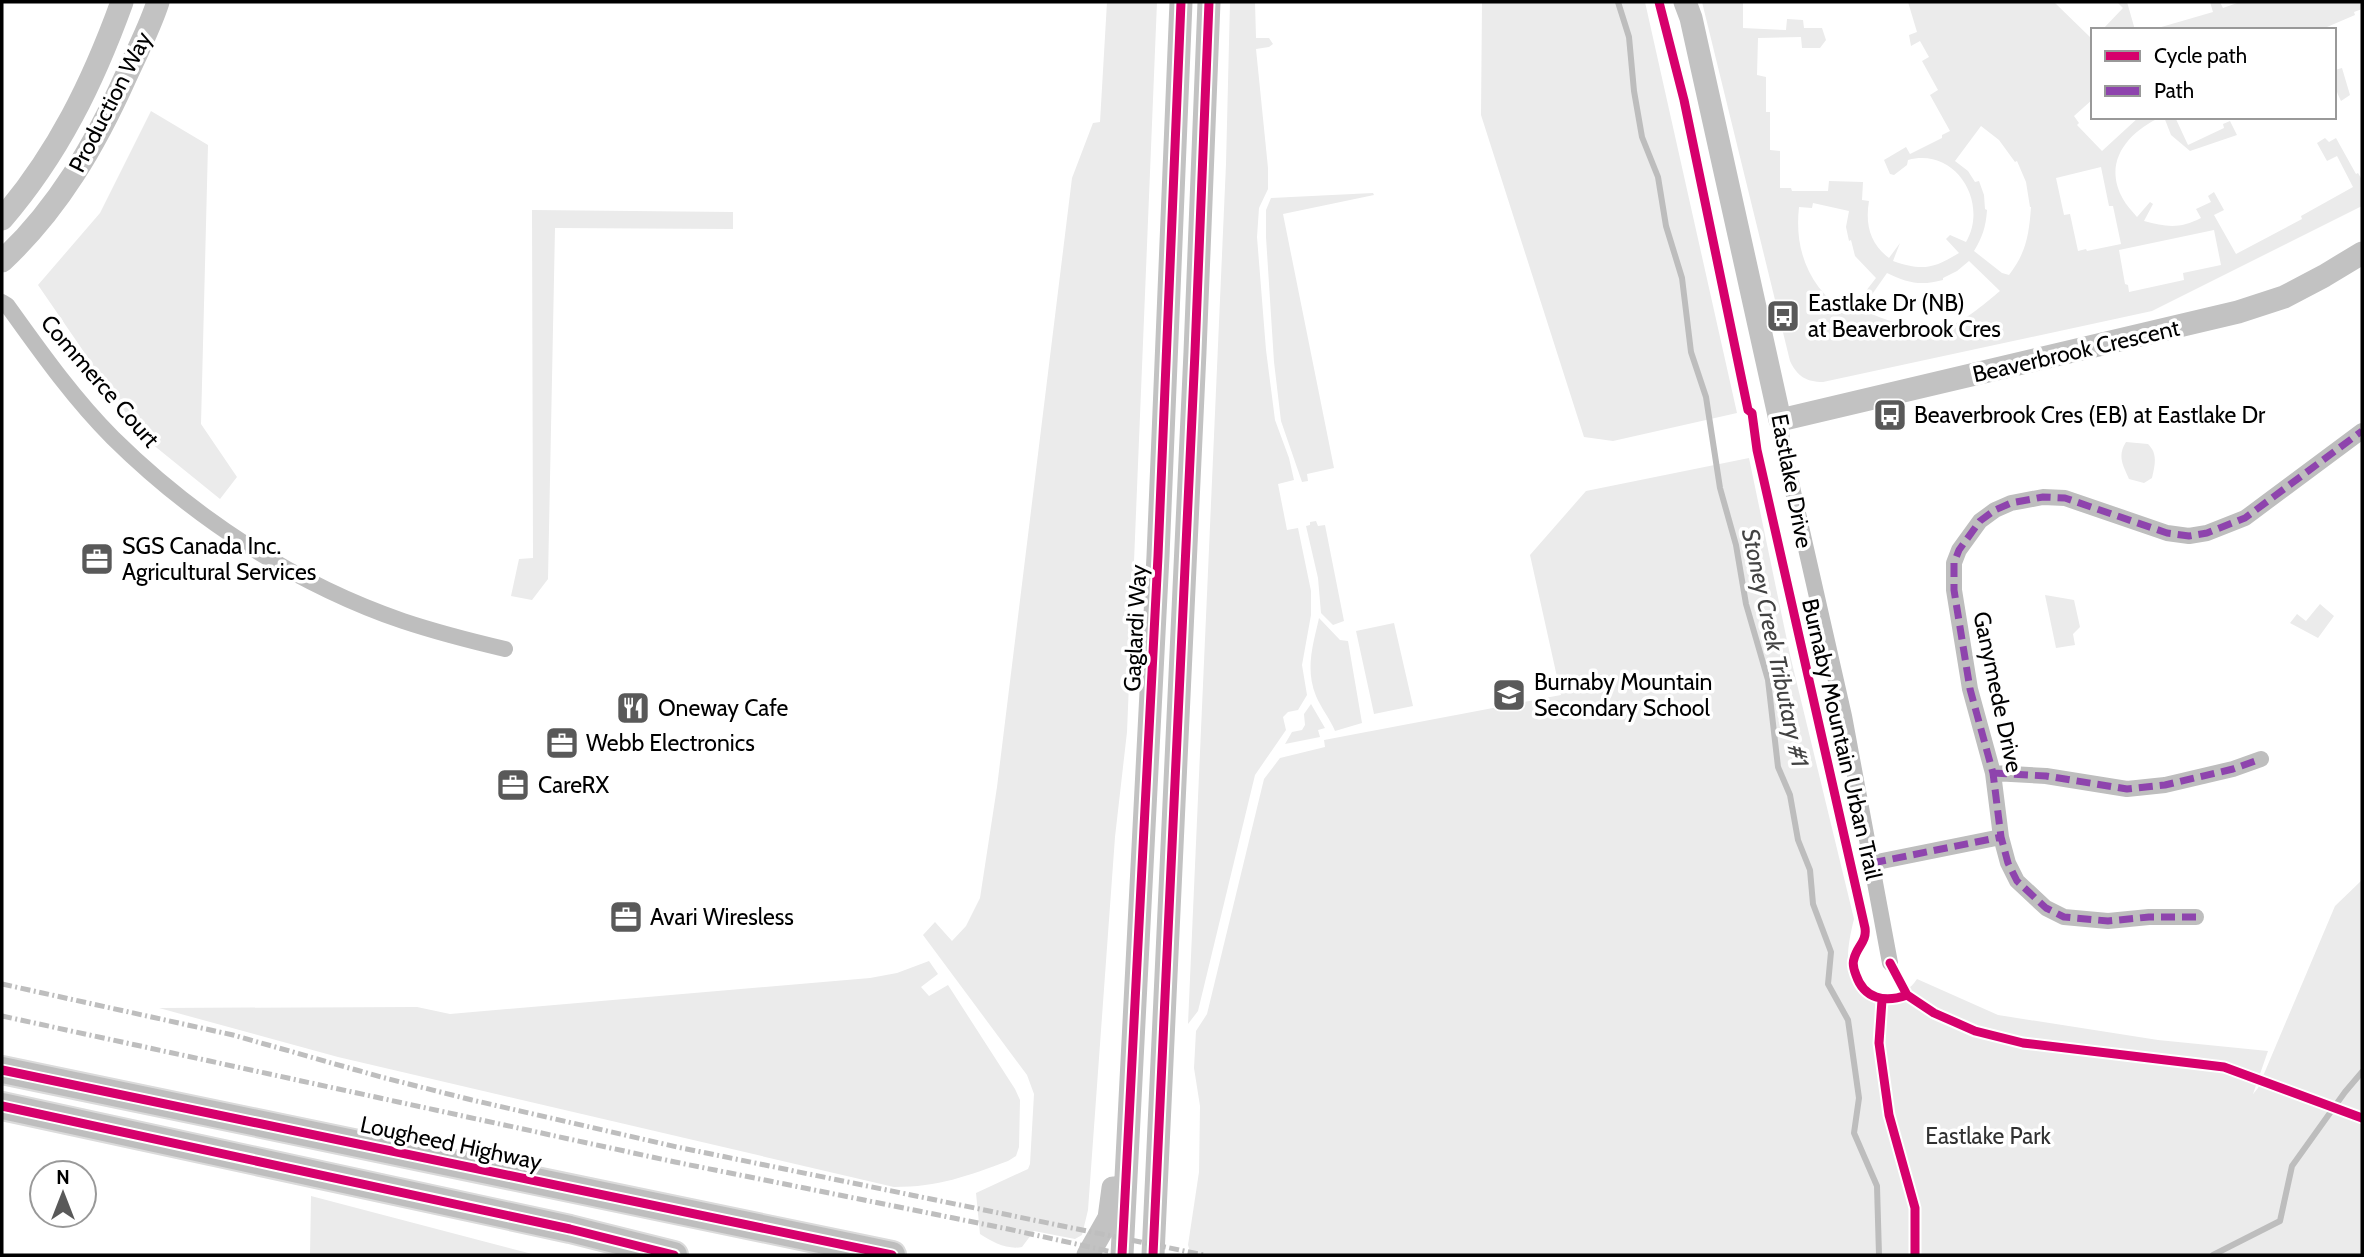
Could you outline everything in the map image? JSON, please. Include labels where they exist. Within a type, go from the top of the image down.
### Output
[{"type":"main road","name":"Production Way","points":[[2,219],[51,155],[75,113],[122,2]]},
{"type":"main road","name":"Production Way","points":[[2,261],[60,197],[82,164],[113,105],[158,2]]},
{"type":"main road","name":"Gaglardi Way","points":[[1122,1255],[1157,570],[1181,2]]},
{"type":"main road","name":"Gaglardi Way","points":[[1153,1255],[1195,366],[1209,2]]},
{"type":"main road","name":"Eastlake Drive","points":[[1685,2],[1691,18],[1780,420]]},
{"type":"main road","name":"Beaverbrook Crescent","points":[[1780,420],[2238,312],[2284,297],[2362,253]]},
{"type":"main road","name":"Lougheed Highway","points":[[2,1070],[892,1255]]},
{"type":"main road","points":[[1088,1255],[1109,1217],[1119,1137],[1131,1096]]},
{"type":"main road","points":[[2,1106],[570,1229],[674,1255]]},
{"type":"street","name":"Commerce Court","points":[[2,302],[45,359],[112,437],[191,505],[239,540],[292,572],[349,600],[402,621],[505,649]]},
{"type":"street","name":"Eastlake Drive","points":[[1780,420],[1782,443],[1844,716],[1890,963]]},
{"type":"street","name":"Ganymede Drive","points":[[2196,917],[2149,917],[2108,921],[2064,917],[2046,908],[2017,881],[2008,863],[2001,837],[1993,773],[1970,689],[1954,590],[1954,562],[1959,550],[1980,521],[2011,503],[2043,497],[2064,498],[2167,533],[2189,537],[2207,533],[2245,518],[2362,431]]},
{"type":"street","points":[[1993,773],[2046,776],[2127,789],[2165,785],[2233,769],[2261,759]]},
{"type":"street","points":[[1872,863],[2001,837]]},
{"type":"green space","points":[[1107,2],[1157,2],[1127,732],[1115,837],[1088,1210],[1082,1235],[1075,1239],[1034,1231],[1022,1247],[1011,1247],[980,1234],[976,1193],[1028,1169],[1034,1094],[1027,1075],[923,935],[935,922],[952,941],[966,926],[980,898],[997,787],[1072,178],[1093,123],[1100,122]]},
{"type":"green space","points":[[1230,2],[1255,2],[1256,38],[1269,38],[1273,44],[1256,49],[1268,168],[1268,189],[1259,208],[1257,237],[1266,350],[1275,420],[1294,480],[1278,484],[1287,530],[1298,528],[1311,591],[1311,615],[1302,665],[1307,695],[1298,710],[1288,712],[1283,717],[1286,730],[1255,775],[1198,1011],[1188,1024],[1226,164]]},
{"type":"green space","points":[[1482,2],[1645,2],[1737,413],[1613,441],[1584,437],[1481,115]]},
{"type":"green space","points":[[1702,2],[1743,2],[1743,28],[1786,30],[1787,19],[1803,20],[1804,28],[1822,28],[1826,40],[1820,48],[1802,48],[1801,37],[1758,38],[1757,75],[1766,77],[1770,150],[1780,151],[1780,188],[1791,188],[1792,191],[1828,191],[1829,181],[1863,182],[1862,200],[1869,201],[1868,218],[1873,240],[1889,258],[1900,243],[1893,261],[1903,264],[1927,267],[1959,253],[1946,239],[1950,235],[1966,242],[1972,227],[1973,211],[1964,182],[1954,170],[1941,162],[1925,158],[1908,160],[1907,165],[1894,175],[1890,174],[1884,160],[1906,147],[1910,154],[1950,131],[1930,95],[1938,90],[1922,61],[1929,57],[1920,41],[1911,46],[1909,35],[1917,32],[1908,2],[2054,2],[2091,38],[2091,101],[2074,116],[2079,123],[2077,125],[2102,151],[2137,119],[2157,119],[2129,140],[2117,161],[2115,173],[2123,199],[2137,217],[2150,202],[2153,204],[2144,221],[2173,226],[2193,222],[2201,218],[2196,209],[2211,202],[2208,196],[2214,192],[2224,210],[2214,215],[2236,254],[2302,219],[2301,216],[2353,187],[2337,156],[2327,161],[2317,143],[2325,138],[2329,142],[2336,138],[2362,180],[2362,206],[2152,311],[1823,382],[1812,381],[1796,371],[1790,361]],"holes":[[[1981,126],[1999,140],[2015,162],[2017,161],[2026,182],[2031,207],[2026,243],[2009,275],[2002,273],[1974,251],[1986,222],[1984,195],[1979,181],[1975,182],[1968,171],[1955,161]],[[2101,167],[2121,244],[2078,251],[2070,214],[2064,215],[2056,178]],[[1813,203],[1849,211],[1846,227],[1855,256],[1876,278],[1848,314],[1814,281],[1802,254],[1799,207],[1812,208]],[[2214,230],[2221,265],[2183,273],[2184,280],[2129,292],[2119,250]],[[1969,261],[2000,291],[1963,320],[1940,327],[1907,325],[1865,311],[1868,305],[1866,303],[1887,273],[1901,279],[1928,283],[1943,280]]]},
{"type":"green space","points":[[2117,2],[2127,2],[2134,28],[2104,28],[2123,8]]},
{"type":"green space","points":[[2210,2],[2220,2],[2223,8],[2240,2],[2362,2],[2362,9],[2354,12],[2355,15],[2325,28],[2158,28],[2213,12]]},
{"type":"green space","points":[[2342,68],[2350,95],[2341,101],[2336,88],[2336,70]]},
{"type":"green space","points":[[151,111],[208,145],[201,424],[237,477],[220,499],[141,435],[38,285],[100,213]]},
{"type":"green space","points":[[2165,119],[2176,119],[2188,145],[2224,128],[2223,124],[2230,121],[2237,135],[2190,151],[2171,135]]},
{"type":"green space","points":[[1374,195],[1283,214],[1334,468],[1307,474],[1308,481],[1302,482],[1281,421],[1274,362],[1266,210],[1271,198]]},
{"type":"green space","points":[[532,210],[733,212],[733,229],[555,228],[548,579],[532,600],[511,596],[519,559],[533,558]]},
{"type":"green space","points":[[2126,442],[2148,444],[2153,452],[2155,464],[2152,478],[2144,483],[2129,479],[2121,456]]},
{"type":"green space","name":"Eastlake Park","points":[[1749,458],[1790,655],[1854,919],[1848,957],[1852,979],[1858,989],[1880,1005],[1882,993],[1902,992],[1917,979],[1998,1015],[2158,1040],[2268,1051],[2253,1094],[2258,1088],[2335,906],[2362,880],[2362,1255],[1191,1255],[1188,1245],[1199,1172],[1200,1106],[1194,1068],[1196,1031],[1207,1014],[1264,779],[1280,758],[1325,747],[1324,740],[1561,695],[1530,555],[1586,491]]},
{"type":"green space","points":[[1316,521],[1318,526],[1325,525],[1344,621],[1333,625],[1321,613],[1318,578],[1306,526]]},
{"type":"green space","points":[[2045,595],[2074,600],[2080,627],[2073,634],[2075,645],[2056,648]]},
{"type":"green space","points":[[2320,604],[2334,616],[2318,638],[2290,623],[2297,614],[2306,621]]},
{"type":"green space","points":[[1319,618],[1340,640],[1348,641],[1362,723],[1335,731],[1316,696],[1311,676],[1311,657]]},
{"type":"green space","points":[[1394,623],[1413,706],[1374,714],[1356,631]]},
{"type":"green space","points":[[1311,704],[1325,728],[1318,730],[1320,737],[1285,744],[1292,732],[1302,730],[1305,725],[1304,714]]},
{"type":"green space","points":[[929,961],[938,974],[921,987],[929,996],[948,985],[1015,1089],[1020,1100],[1019,1147],[1016,1156],[1008,1161],[953,1180],[894,1187],[338,1057],[159,1008],[417,1007],[450,1014],[870,978],[897,973]]},
{"type":"green space","points":[[311,1196],[536,1255],[310,1255]]},
{"type":"waterway","name":"Stoney Creek Tributary #1","points":[[1618,2],[1629,37],[1642,137],[1658,177],[1666,226],[1682,278],[1691,352],[1706,397],[1720,488],[1736,545],[1746,604],[1768,680],[1778,767],[1790,795],[1798,840],[1810,870],[1813,904],[1831,952],[1828,984],[1848,1020],[1859,1098],[1854,1133],[1877,1186],[1879,1255]]},
{"type":"waterway","points":[[2213,1255],[2280,1221],[2292,1166],[2362,1072]]},
{"type":"railway","points":[[2,984],[233,1035],[472,1100],[677,1147],[1204,1255]]},
{"type":"railway","points":[[2,1016],[675,1162],[1126,1255]]},
{"type":"marked path","points":[[2196,917],[2149,917],[2108,921],[2064,917],[2046,908],[2017,881],[2008,863],[2001,837],[1993,773],[1970,689],[1954,590],[1954,563],[1959,550],[1980,521],[2011,503],[2043,497],[2065,498],[2167,533],[2189,536],[2207,533],[2245,518],[2362,431]]},
{"type":"marked path","points":[[1993,773],[2046,776],[2127,789],[2165,785],[2233,769],[2261,759]]},
{"type":"marked path","points":[[1872,863],[2001,837]]},
{"type":"cycle path","points":[[1122,1255],[1158,556],[1181,2]]},
{"type":"cycle path","points":[[1153,1255],[1209,2]]},
{"type":"cycle path","name":"Burnaby Mountain Urban Trail","points":[[1659,2],[1684,100],[1748,410],[1752,413],[1757,450],[1865,928],[1865,937],[1853,961],[1854,969],[1864,989],[1876,997],[1891,999],[1907,995]]},
{"type":"cycle path","points":[[1890,963],[1907,995],[1934,1013],[1975,1031],[2023,1043],[2224,1067],[2362,1118]]},
{"type":"cycle path","points":[[1882,1000],[1879,1043],[1889,1115],[1915,1208],[1915,1255]]},
{"type":"cycle path","points":[[2,1070],[892,1255]]},
{"type":"cycle path","points":[[2,1106],[570,1229],[674,1255]]},
{"type":"place","name":"Eastlake Dr (NB) at Beaverbrook Cres","points":[[1783,316]]},
{"type":"place","name":"Beaverbrook Cres (EB) at Eastlake Dr","points":[[1890,415]]},
{"type":"place","name":"SGS Canada Inc. Agricultural Services","points":[[97,559]]},
{"type":"place","name":"Burnaby Mountain Secondary School","points":[[1509,695]]},
{"type":"place","name":"Oneway Cafe","points":[[633,708]]},
{"type":"place","name":"Webb Electronics","points":[[562,743]]},
{"type":"place","name":"CareRX","points":[[513,785]]},
{"type":"place","name":"Avari Wiresless","points":[[626,917]]}]
